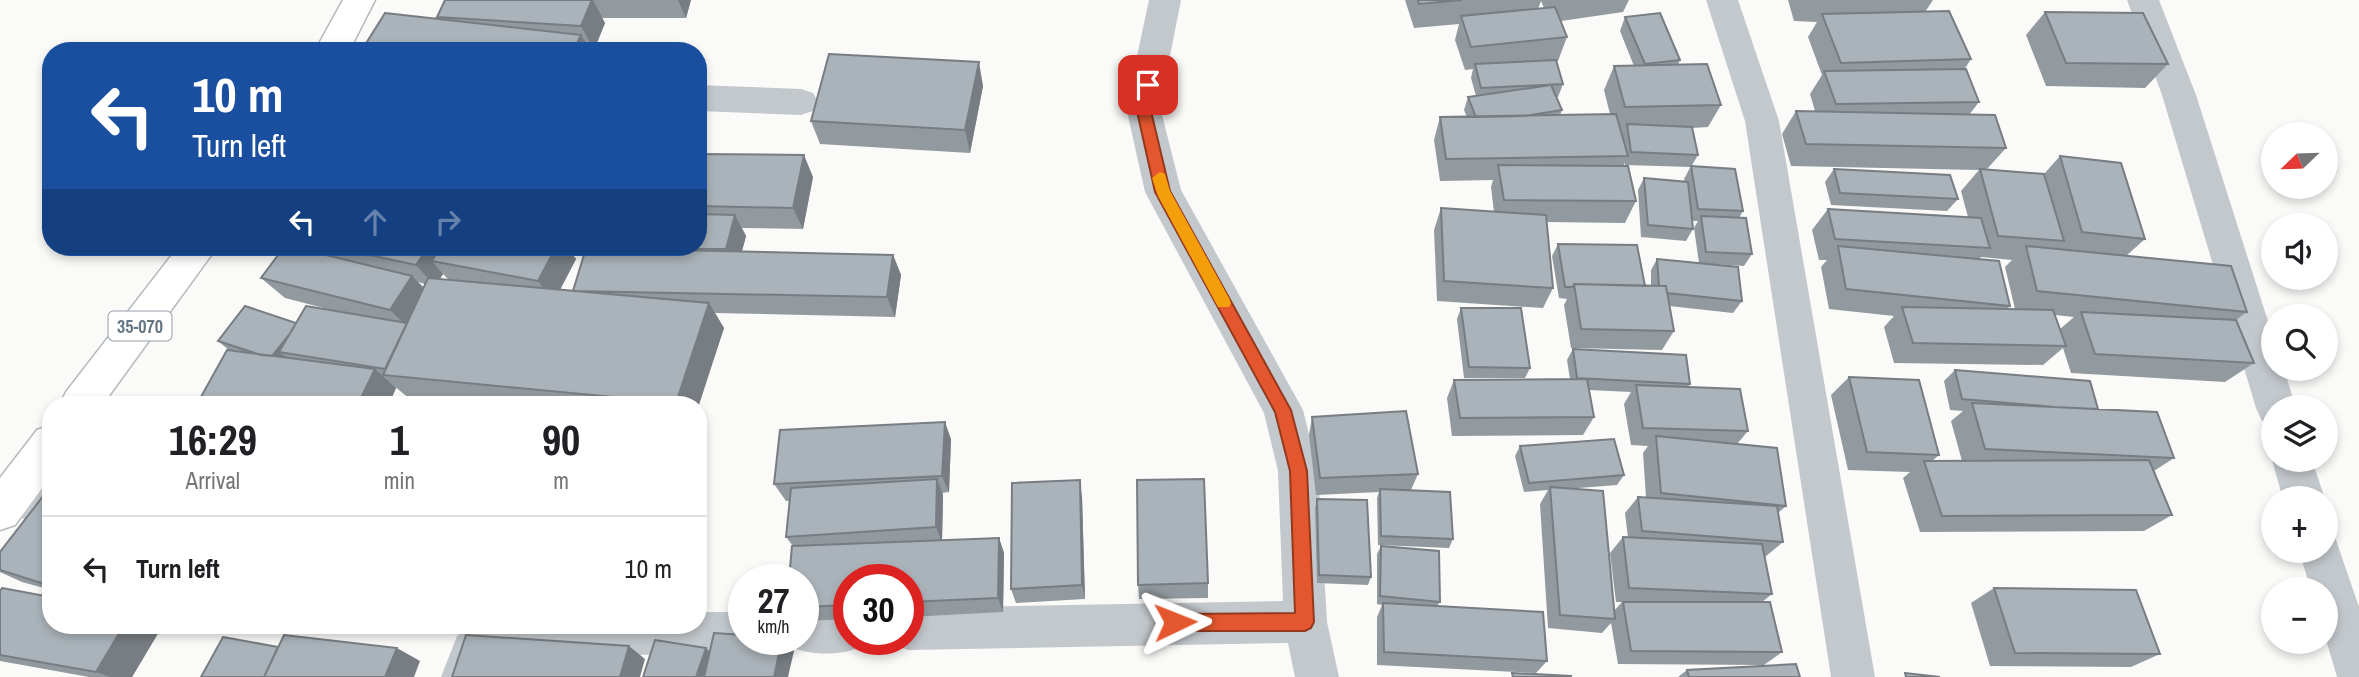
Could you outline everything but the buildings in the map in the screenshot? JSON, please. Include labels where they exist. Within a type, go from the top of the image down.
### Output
[{"type":"main road","points":[[337,42],[359,0]]},
{"type":"main road","name":"35-070","points":[[86,396],[192,256]]},
{"type":"main road","points":[[5,505],[42,455]]},
{"type":"street","points":[[1165,0],[1143,107],[1163,192],[1283,410],[1298,471],[1286,621],[1317,677]]},
{"type":"street","points":[[1722,0],[1762,121],[1853,677]]},
{"type":"street","points":[[2143,0],[2179,95],[2272,395]]},
{"type":"street","points":[[707,98],[801,102]]},
{"type":"street","points":[[5,505],[42,504]]},
{"type":"street","points":[[2324,563],[2359,677]]},
{"type":"street","points":[[924,629],[1286,621]]},
{"type":"street","points":[[707,633],[728,633]]},
{"type":"street","points":[[463,677],[465,661],[474,647],[489,638],[510,635],[627,634]]},
{"type":"slow traffic","points":[[1160,178],[1163,192],[1223,303]]},
{"type":"route","points":[[1148,85],[1143,107],[1163,192],[1283,410],[1298,471],[1305,622],[1175,622]]}]
